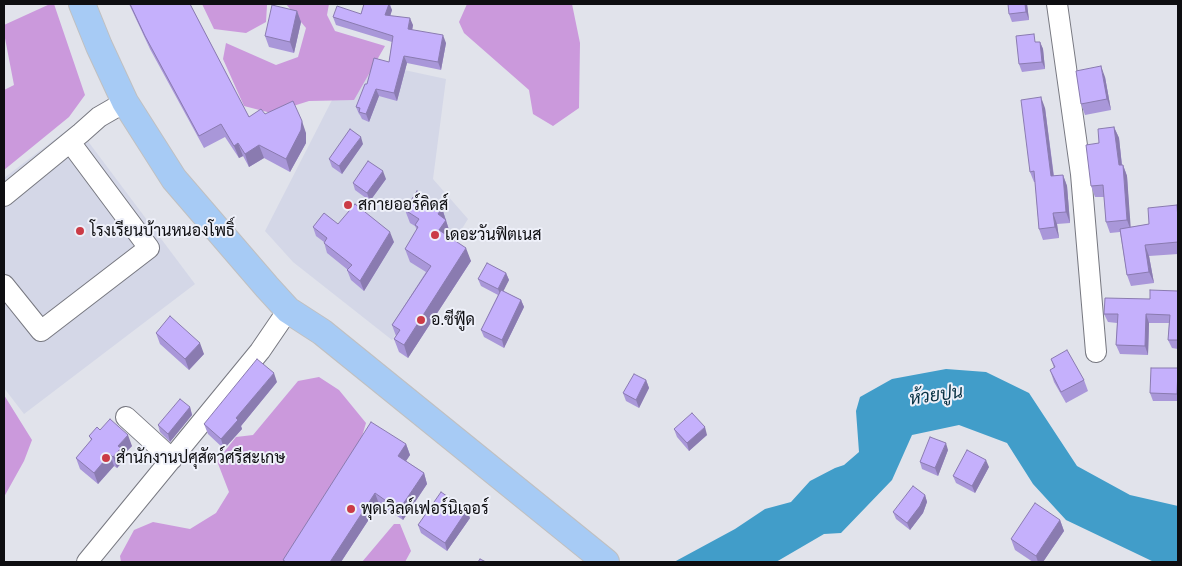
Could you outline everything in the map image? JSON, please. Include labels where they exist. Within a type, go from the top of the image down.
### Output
[{"type":"main road","points":[[82,4],[125,102],[174,179],[288,310],[322,332],[606,562]]},
{"type":"street","points":[[1057,4],[1081,174],[1096,352]]},
{"type":"street","points":[[4,196],[99,117],[125,102]]},
{"type":"street","points":[[4,285],[41,331],[149,248],[70,142]]},
{"type":"street","points":[[87,562],[260,351],[288,310]]},
{"type":"street","points":[[126,417],[172,459]]},
{"type":"shaded area","points":[[50,4],[54,4],[85,95],[69,117],[4,170],[4,90],[14,85],[4,25]]},
{"type":"shaded area","points":[[202,4],[267,5],[266,22],[246,33],[214,29]]},
{"type":"shaded area","points":[[286,4],[329,4],[327,15],[335,31],[385,46],[354,100],[309,101],[271,113],[244,106],[223,59],[226,43],[276,65],[298,57],[306,28]]},
{"type":"shaded area","points":[[467,4],[572,4],[580,43],[579,108],[553,126],[533,114],[529,90],[464,33],[459,22]]},
{"type":"shaded area","name":"สกายออร์คิดส์","points":[[353,59],[446,79],[433,179],[468,219],[392,340],[293,262],[265,231]]},
{"type":"shaded area","name":"โรงเรียนบ้านหนองโพธิ์","points":[[75,124],[195,284],[24,414],[4,388],[4,178]]},
{"type":"shaded area","points":[[319,377],[339,390],[366,423],[360,443],[285,562],[121,562],[120,556],[134,530],[153,522],[190,529],[216,513],[229,492],[217,461],[236,437],[253,435],[298,381]]},
{"type":"shaded area","points":[[4,395],[32,440],[24,461],[4,497]]},
{"type":"shaded area","points":[[394,524],[400,524],[411,551],[405,562],[362,562]]},
{"type":"water","name":"ห้วยปูน","points":[[946,369],[986,372],[1029,393],[1077,466],[1130,495],[1178,506],[1178,562],[1154,562],[1066,520],[1033,484],[1007,443],[959,425],[912,435],[892,480],[841,533],[824,534],[776,562],[674,562],[735,529],[765,509],[791,502],[810,481],[844,465],[859,452],[856,411],[860,397],[892,379]]},
{"type":"building","points":[[130,4],[190,4],[249,117],[261,109],[265,114],[293,101],[302,121],[301,130],[286,159],[259,145],[245,154],[238,143],[234,146],[221,124],[199,136],[145,36]]},
{"type":"building","points":[[364,4],[389,4],[385,15],[410,18],[408,29],[443,35],[438,62],[404,56],[394,93],[376,89],[366,114],[359,112],[360,108],[356,107],[365,84],[367,84],[374,58],[389,62],[393,36],[333,17],[337,6],[361,14]]},
{"type":"building","points":[[1008,4],[1025,4],[1026,12],[1009,14]]},
{"type":"building","points":[[272,5],[297,11],[290,42],[265,36]]},
{"type":"building","points":[[1034,34],[1035,42],[1040,42],[1042,62],[1019,64],[1016,36]]},
{"type":"building","points":[[1101,66],[1107,99],[1081,104],[1076,71]]},
{"type":"building","points":[[1041,97],[1051,176],[1063,175],[1066,212],[1053,213],[1055,227],[1039,229],[1034,171],[1030,172],[1021,100]]},
{"type":"building","points":[[1114,127],[1119,165],[1123,165],[1127,220],[1106,222],[1103,185],[1091,186],[1086,145],[1099,143],[1098,129]]},
{"type":"building","points":[[350,129],[361,137],[339,166],[329,159]]},
{"type":"building","points":[[368,161],[383,171],[367,193],[353,183]]},
{"type":"building","points":[[417,191],[442,208],[438,214],[446,220],[439,230],[466,248],[404,345],[394,339],[400,330],[392,325],[431,266],[405,249],[418,227],[415,225],[419,219],[405,210]]},
{"type":"building","points":[[355,204],[390,232],[360,281],[347,270],[352,265],[324,243],[327,238],[313,227],[324,213],[338,224]]},
{"type":"building","points":[[1177,205],[1178,242],[1145,245],[1149,272],[1127,275],[1120,229],[1149,224],[1148,208]]},
{"type":"building","points":[[487,263],[506,273],[498,289],[478,279]]},
{"type":"building","points":[[501,290],[521,300],[502,340],[481,330]]},
{"type":"building","points":[[1150,290],[1178,291],[1178,340],[1168,340],[1170,315],[1146,314],[1145,346],[1116,345],[1118,314],[1104,314],[1105,298],[1150,299]]},
{"type":"building","points":[[170,316],[200,343],[185,359],[156,333]]},
{"type":"building","points":[[1067,350],[1084,380],[1061,392],[1050,370],[1055,367],[1051,359]]},
{"type":"building","points":[[257,359],[274,373],[221,439],[204,424]]},
{"type":"building","points":[[1151,368],[1178,368],[1177,394],[1150,393]]},
{"type":"building","points":[[634,374],[646,380],[636,400],[623,393]]},
{"type":"building","points":[[180,399],[190,407],[168,434],[158,425]]},
{"type":"building","points":[[692,413],[705,427],[687,443],[674,429]]},
{"type":"building","points":[[110,419],[128,435],[118,446],[121,448],[113,457],[110,454],[94,473],[76,458],[92,439],[89,436],[97,427],[100,430]]},
{"type":"building","name":"พุดเวิลด์เฟอร์นิเจอร์","points":[[371,422],[406,444],[398,456],[424,473],[399,510],[375,493],[330,562],[286,562],[283,560]]},
{"type":"building","points":[[930,437],[946,443],[935,468],[920,462]]},
{"type":"building","points":[[967,450],[986,460],[972,486],[953,476]]},
{"type":"building","points":[[913,486],[925,495],[920,506],[907,523],[893,512]]},
{"type":"building","points":[[441,492],[467,510],[445,543],[418,525]]},
{"type":"building","points":[[1035,503],[1060,520],[1036,556],[1011,539]]},
{"type":"place","name":"สกายออร์คิดส์","points":[[348,205]]},
{"type":"place","name":"โรงเรียนบ้านหนองโพธิ์","points":[[80,231]]},
{"type":"place","name":"เดอะวันฟิตเนส","points":[[435,235]]},
{"type":"place","name":"อ.ซีฟู๊ด","points":[[421,320]]},
{"type":"place","name":"สำนักงานปศุสัตว์ศรีสะเกษ","points":[[106,458]]},
{"type":"place","name":"พุดเวิลด์เฟอร์นิเจอร์","points":[[351,509]]}]
